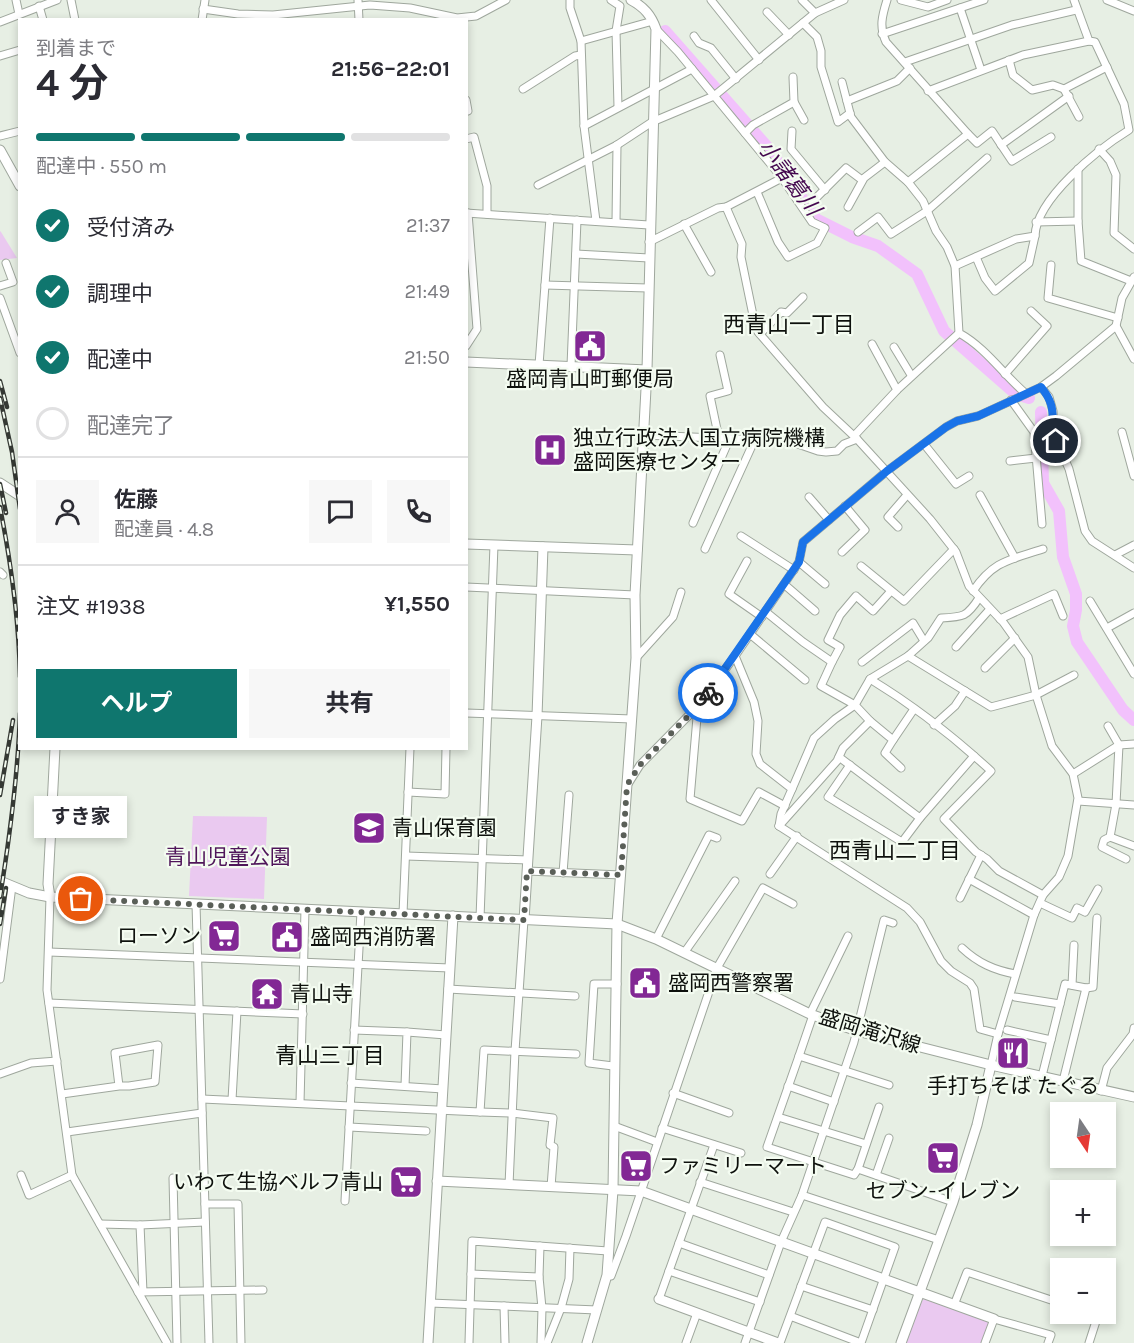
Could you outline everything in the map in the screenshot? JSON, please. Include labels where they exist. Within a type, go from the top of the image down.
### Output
[{"type":"street","points":[[16,0],[19,14]]},
{"type":"street","points":[[0,22],[57,0]]},
{"type":"street","points":[[71,0],[75,18]]},
{"type":"street","points":[[202,18],[205,0]]},
{"type":"street","points":[[463,18],[476,16],[506,0]]},
{"type":"street","points":[[570,0],[570,8],[581,41],[584,126],[596,221]]},
{"type":"street","points":[[611,0],[620,6],[616,32],[618,107]]},
{"type":"street","points":[[631,0],[639,4],[650,15],[654,25],[692,69],[718,93],[748,130],[812,222],[825,228],[816,243],[788,257],[778,242],[757,192]]},
{"type":"street","points":[[711,0],[759,60]]},
{"type":"street","points":[[802,0],[815,13]]},
{"type":"street","points":[[538,185],[617,145],[652,122],[718,93],[815,13],[844,0]]},
{"type":"street","points":[[887,0],[881,22],[882,34],[886,42],[928,91],[978,143],[992,131],[1012,161],[1051,137]]},
{"type":"street","points":[[901,0],[928,8],[943,1]]},
{"type":"street","points":[[882,34],[984,0]]},
{"type":"street","points":[[1074,0],[1089,41]]},
{"type":"street","points":[[1107,0],[1134,11]]},
{"type":"street","points":[[203,9],[273,17],[370,2],[453,18]]},
{"type":"street","points":[[358,3],[359,18]]},
{"type":"street","points":[[39,6],[42,18]]},
{"type":"street","points":[[960,8],[981,70]]},
{"type":"street","points":[[847,101],[897,81],[907,65],[971,39],[1012,25],[1076,10]]},
{"type":"street","points":[[767,12],[789,35]]},
{"type":"street","points":[[804,23],[817,37],[821,51],[821,67],[837,122],[850,113]]},
{"type":"street","points":[[581,41],[654,25]]},
{"type":"street","points":[[587,1343],[607,1275],[613,1190],[618,924],[636,658],[635,595],[644,435],[654,25]]},
{"type":"street","points":[[694,36],[699,43],[711,48],[736,79]]},
{"type":"street","points":[[928,91],[1009,60],[1089,41],[1095,42],[1124,104],[1129,130],[1099,149],[1047,203],[1036,222],[1029,263],[995,291],[985,278],[976,257]]},
{"type":"street","points":[[0,56],[18,51]]},
{"type":"street","points":[[523,90],[574,56],[581,55]]},
{"type":"street","points":[[1009,60],[1013,75],[1032,90],[1053,85],[1064,89],[1079,117]]},
{"type":"street","points":[[1064,89],[1107,67]]},
{"type":"street","points":[[584,126],[692,69]]},
{"type":"street","points":[[793,77],[794,102],[804,120]]},
{"type":"street","points":[[644,435],[789,441],[818,451],[837,451],[855,437],[911,375],[954,336],[955,266],[923,201],[908,182],[885,162],[850,113],[842,82]]},
{"type":"street","points":[[1001,145],[1069,96]]},
{"type":"street","points":[[748,130],[794,102]]},
{"type":"street","points":[[792,131],[791,149],[825,190]]},
{"type":"street","points":[[0,136],[18,132]]},
{"type":"street","points":[[908,182],[968,134]]},
{"type":"street","points":[[468,138],[474,137],[486,186],[487,214]]},
{"type":"street","points":[[616,222],[617,145]]},
{"type":"street","points":[[1099,149],[1110,161],[1116,175],[1114,233],[1134,249]]},
{"type":"street","points":[[0,150],[18,182]]},
{"type":"street","points":[[858,232],[878,217],[891,234],[927,211],[987,158]]},
{"type":"street","points":[[848,207],[862,180],[885,162]]},
{"type":"street","points":[[812,202],[846,168],[862,180]]},
{"type":"street","points":[[1078,169],[1081,261],[1132,279],[1122,298],[1117,322],[1134,358]]},
{"type":"street","points":[[649,242],[718,208],[726,207],[782,178]]},
{"type":"street","points":[[726,207],[742,244],[741,257],[754,320],[760,334],[823,407],[855,437],[930,519],[954,549],[976,594],[1000,619],[1028,657],[1036,695],[1052,746],[1073,774],[1078,801],[1068,856],[1059,877],[1042,899],[1034,915],[998,1034],[977,1125],[953,1202],[901,1343]]},
{"type":"street","points":[[468,213],[649,225]]},
{"type":"street","points":[[539,365],[550,218]]},
{"type":"street","points":[[571,366],[577,220]]},
{"type":"street","points":[[1036,222],[1078,221]]},
{"type":"street","points":[[684,224],[711,272]]},
{"type":"street","points":[[468,225],[477,329],[468,343]]},
{"type":"street","points":[[955,266],[1016,239],[1035,236]]},
{"type":"street","points":[[576,254],[649,258]]},
{"type":"street","points":[[0,286],[13,282],[6,263]]},
{"type":"street","points":[[1052,265],[1048,298],[1117,322]]},
{"type":"street","points":[[545,285],[648,288]]},
{"type":"street","points":[[760,334],[781,312],[787,313],[803,297]]},
{"type":"street","points":[[0,298],[18,348]]},
{"type":"street","points":[[1005,374],[1047,326],[1031,311]]},
{"type":"street","points":[[627,785],[640,765],[698,706],[735,656],[799,562],[803,542],[887,471],[924,444],[957,421],[978,416],[1041,387],[1117,322]]},
{"type":"street","points":[[9,325],[18,325]]},
{"type":"street","points":[[954,336],[982,348],[1005,374],[1020,396],[1034,432],[1042,524]]},
{"type":"street","points":[[872,344],[883,361],[884,370],[897,390]]},
{"type":"street","points":[[894,347],[911,375]]},
{"type":"street","points":[[719,439],[710,396],[728,391],[720,355]]},
{"type":"street","points":[[468,362],[646,370]]},
{"type":"street","points":[[1041,387],[1049,397],[1053,411],[1054,435],[1069,469],[1086,531],[1092,541],[1134,568]]},
{"type":"street","points":[[1122,432],[1134,476]]},
{"type":"street","points":[[705,549],[754,439]]},
{"type":"street","points":[[693,523],[729,440]]},
{"type":"street","points":[[924,444],[956,484],[969,476]]},
{"type":"street","points":[[1010,461],[1036,458]]},
{"type":"street","points":[[0,483],[18,495]]},
{"type":"street","points":[[898,527],[888,517],[907,495]]},
{"type":"street","points":[[980,495],[1015,558]]},
{"type":"street","points":[[809,497],[829,520]]},
{"type":"street","points":[[842,552],[865,530],[845,506]]},
{"type":"street","points":[[741,536],[794,570]]},
{"type":"street","points":[[468,544],[637,550]]},
{"type":"street","points":[[1115,555],[1134,544]]},
{"type":"street","points":[[480,918],[494,545]]},
{"type":"street","points":[[509,1185],[515,1051],[537,716],[543,547]]},
{"type":"street","points":[[861,566],[904,601],[954,549]]},
{"type":"street","points":[[779,826],[784,806],[814,738],[855,705],[870,679],[908,656],[928,638],[941,618],[964,616],[970,612],[976,594],[993,569],[1001,563],[1043,549]]},
{"type":"street","points":[[747,561],[729,594],[832,662]]},
{"type":"street","points":[[799,562],[825,584]]},
{"type":"street","points":[[785,585],[815,611]]},
{"type":"street","points":[[468,587],[635,595]]},
{"type":"street","points":[[891,591],[873,611],[856,596],[840,615],[828,640],[840,647],[821,686],[855,705],[892,740]]},
{"type":"street","points":[[636,658],[673,617],[681,592]]},
{"type":"street","points":[[1000,619],[1054,594],[1063,616]]},
{"type":"street","points":[[1090,601],[1134,674]]},
{"type":"street","points":[[956,646],[990,609]]},
{"type":"street","points":[[1107,628],[1134,613]]},
{"type":"street","points":[[862,662],[913,623],[924,641]]},
{"type":"street","points":[[750,634],[805,680]]},
{"type":"street","points":[[985,668],[1015,638]]},
{"type":"street","points":[[735,656],[754,702],[758,721],[756,754],[760,764],[792,789]]},
{"type":"street","points":[[908,656],[991,707],[1036,695],[1074,675]]},
{"type":"street","points":[[870,679],[914,709],[991,771],[945,819],[981,855],[999,871],[1072,918],[1077,908],[1085,912],[1098,889]]},
{"type":"street","points":[[934,725],[956,706],[965,691]]},
{"type":"street","points":[[698,706],[690,799],[742,821],[759,792],[784,806]]},
{"type":"street","points":[[901,768],[885,753],[914,709]]},
{"type":"street","points":[[468,713],[632,720]]},
{"type":"street","points":[[779,826],[839,757],[843,748],[870,720]]},
{"type":"street","points":[[1108,726],[1119,745],[1116,804],[1110,837]]},
{"type":"street","points":[[1073,774],[1119,745],[1134,744]]},
{"type":"street","points":[[55,750],[48,884],[50,897],[47,990],[72,1175],[167,1343]]},
{"type":"street","points":[[403,914],[410,750]]},
{"type":"street","points":[[408,792],[445,794],[446,750]]},
{"type":"street","points":[[850,765],[828,797],[902,842],[974,756]]},
{"type":"street","points":[[839,757],[920,818]]},
{"type":"street","points":[[563,873],[569,795]]},
{"type":"street","points":[[1078,801],[1134,805]]},
{"type":"street","points":[[779,826],[907,908],[920,922],[941,961],[951,971],[970,983],[974,989],[980,1029],[998,1034]]},
{"type":"street","points":[[656,939],[709,835],[717,838]]},
{"type":"street","points":[[770,874],[796,836]]},
{"type":"street","points":[[1126,859],[1102,847],[1104,840],[1110,837],[1134,846]]},
{"type":"street","points":[[960,898],[981,855]]},
{"type":"street","points":[[406,856],[528,860]]},
{"type":"street","points":[[527,871],[621,875]]},
{"type":"street","points":[[969,879],[1034,915]]},
{"type":"street","name":"盛岡滝沢線","points":[[0,881],[29,893],[50,897],[618,924],[656,939],[812,1014],[857,1030],[992,1065],[1134,1097]]},
{"type":"street","points":[[684,953],[735,881]]},
{"type":"street","points":[[0,980],[12,886]]},
{"type":"street","points":[[607,1275],[611,1276],[717,968],[763,888],[793,904]]},
{"type":"street","points":[[196,904],[208,1343]]},
{"type":"street","points":[[300,1103],[306,909]]},
{"type":"street","points":[[345,1201],[361,912]]},
{"type":"street","points":[[428,1343],[453,916]]},
{"type":"street","points":[[1042,1076],[1065,984],[1093,987],[1096,918]]},
{"type":"street","points":[[745,1343],[781,1242],[802,1195],[834,1102],[857,1030],[884,920],[893,923]]},
{"type":"street","points":[[848,936],[812,1014],[767,1147],[854,1175],[879,1107]]},
{"type":"street","points":[[1072,985],[1074,945]]},
{"type":"street","points":[[962,948],[973,959],[997,970],[1015,974]]},
{"type":"street","points":[[49,952],[450,968]]},
{"type":"street","points":[[613,1066],[589,1063],[594,984],[617,984]]},
{"type":"street","points":[[1063,1081],[1086,988]]},
{"type":"street","points":[[448,989],[575,996]]},
{"type":"street","points":[[1015,997],[1060,1004]]},
{"type":"street","points":[[48,1003],[303,1014]]},
{"type":"street","points":[[232,1100],[237,1011]]},
{"type":"street","points":[[1101,1091],[1107,1068],[1133,1034],[1134,1028]]},
{"type":"street","points":[[354,1030],[446,1035]]},
{"type":"street","points":[[1006,1030],[1051,1040]]},
{"type":"street","points":[[405,1086],[407,1032]]},
{"type":"street","points":[[62,1094],[155,1082],[158,1045],[115,1053],[119,1086]]},
{"type":"street","points":[[480,1112],[484,1050],[576,1054]]},
{"type":"street","points":[[799,1056],[889,1085]]},
{"type":"street","points":[[0,1074],[31,1063],[57,1061]]},
{"type":"street","points":[[351,1083],[443,1089]]},
{"type":"street","points":[[788,1086],[834,1102]]},
{"type":"street","points":[[673,1094],[729,1113]]},
{"type":"street","points":[[202,1099],[441,1109],[553,1118],[550,1145],[554,1147],[551,1187]]},
{"type":"street","points":[[67,1132],[202,1113]]},
{"type":"street","points":[[778,1117],[866,1144]]},
{"type":"street","points":[[614,1126],[657,1142]]},
{"type":"street","points":[[349,1127],[426,1131]]},
{"type":"street","points":[[662,1128],[741,1154]]},
{"type":"street","points":[[876,1175],[889,1138]]},
{"type":"street","points":[[714,1145],[659,1299],[779,1343],[825,1222],[895,1247],[861,1343],[790,1316]]},
{"type":"street","points":[[858,1169],[953,1202]]},
{"type":"street","points":[[21,1175],[29,1196],[72,1175]]},
{"type":"street","points":[[173,1178],[177,1343]]},
{"type":"street","points":[[437,1181],[641,1191],[954,1305],[1051,1335],[1048,1343]]},
{"type":"street","points":[[700,1182],[793,1212]]},
{"type":"street","points":[[802,1195],[939,1240]]},
{"type":"street","points":[[205,1204],[238,1204],[241,1343]]},
{"type":"street","points":[[100,1224],[205,1222]]},
{"type":"street","points":[[140,1225],[140,1292]]},
{"type":"street","points":[[469,1343],[472,1241],[608,1251]]},
{"type":"street","points":[[679,1243],[769,1275]]},
{"type":"street","points":[[540,1246],[541,1343]]},
{"type":"street","points":[[547,1343],[561,1308],[569,1279],[570,1248]]},
{"type":"street","points":[[669,1271],[760,1302]]},
{"type":"street","points":[[954,1305],[967,1272],[1050,1300]]},
{"type":"street","points":[[471,1274],[539,1277]]},
{"type":"street","points":[[801,1286],[873,1310]]},
{"type":"street","points":[[140,1292],[263,1290]]},
{"type":"street","points":[[430,1303],[597,1310]]},
{"type":"street","points":[[504,1306],[505,1343]]},
{"type":"street","points":[[686,1343],[697,1313]]},
{"type":"street","points":[[985,1343],[994,1319]]},
{"type":"street","points":[[1089,1343],[1095,1324]]},
{"type":"green space","points":[[1,232],[17,258],[0,260]]},
{"type":"green space","name":"青山児童公園","points":[[193,816],[267,817],[264,899],[189,896]]},
{"type":"green space","points":[[923,1299],[990,1321],[983,1343],[905,1343]]},
{"type":"waterway","name":"小諸葛川","points":[[665,31],[769,149],[816,219],[852,237],[878,246],[917,274],[944,331],[1016,394],[1029,398]]},
{"type":"waterway","name":"小諸葛川","points":[[1041,412],[1043,483],[1059,511],[1063,557],[1076,594],[1073,626],[1077,642],[1123,710],[1134,720]]},
{"type":"railway","points":[[0,381],[7,407]]},
{"type":"railway","points":[[0,398],[12,452],[18,495]]},
{"type":"railway","points":[[0,484],[6,513]]},
{"type":"railway","points":[[0,507],[8,549],[18,634]]},
{"type":"railway","points":[[0,795],[13,720]]},
{"type":"railway","points":[[0,897],[13,805],[18,744]]},
{"type":"railway","points":[[0,924],[6,888]]},
{"type":"way so far","points":[[81,899],[524,920],[527,871],[621,875],[627,785],[640,765],[708,693]]},
{"type":"place","name":"盛岡青山町郵便局","points":[[590,346]]},
{"type":"place","name":"独立行政法人国立病院機構 盛岡医療センター","points":[[550,450]]},
{"type":"place","name":"青山保育園","points":[[369,828]]},
{"type":"place","name":"すき家","points":[[81,899]]},
{"type":"place","name":"ローソン","points":[[224,936]]},
{"type":"place","name":"盛岡西消防署","points":[[287,937]]},
{"type":"place","name":"盛岡西警察署","points":[[645,983]]},
{"type":"place","name":"青山寺","points":[[267,994]]},
{"type":"place","name":"手打ちそば たぐる","points":[[1013,1053]]},
{"type":"place","name":"セブン-イレブン","points":[[943,1158]]},
{"type":"place","name":"ファミリーマート","points":[[636,1166]]},
{"type":"place","name":"いわて生協ベルフ青山","points":[[406,1182]]},
{"type":"district","name":"西青山一丁目","points":[[789,325]]},
{"type":"district","name":"西青山二丁目","points":[[895,851]]},
{"type":"district","name":"青山三丁目","points":[[330,1056]]},
{"type":"route","points":[[708,693],[777,597],[799,562],[803,542],[887,471],[946,427],[957,421],[978,416],[1041,387],[1049,397],[1053,411],[1056,441]]}]
